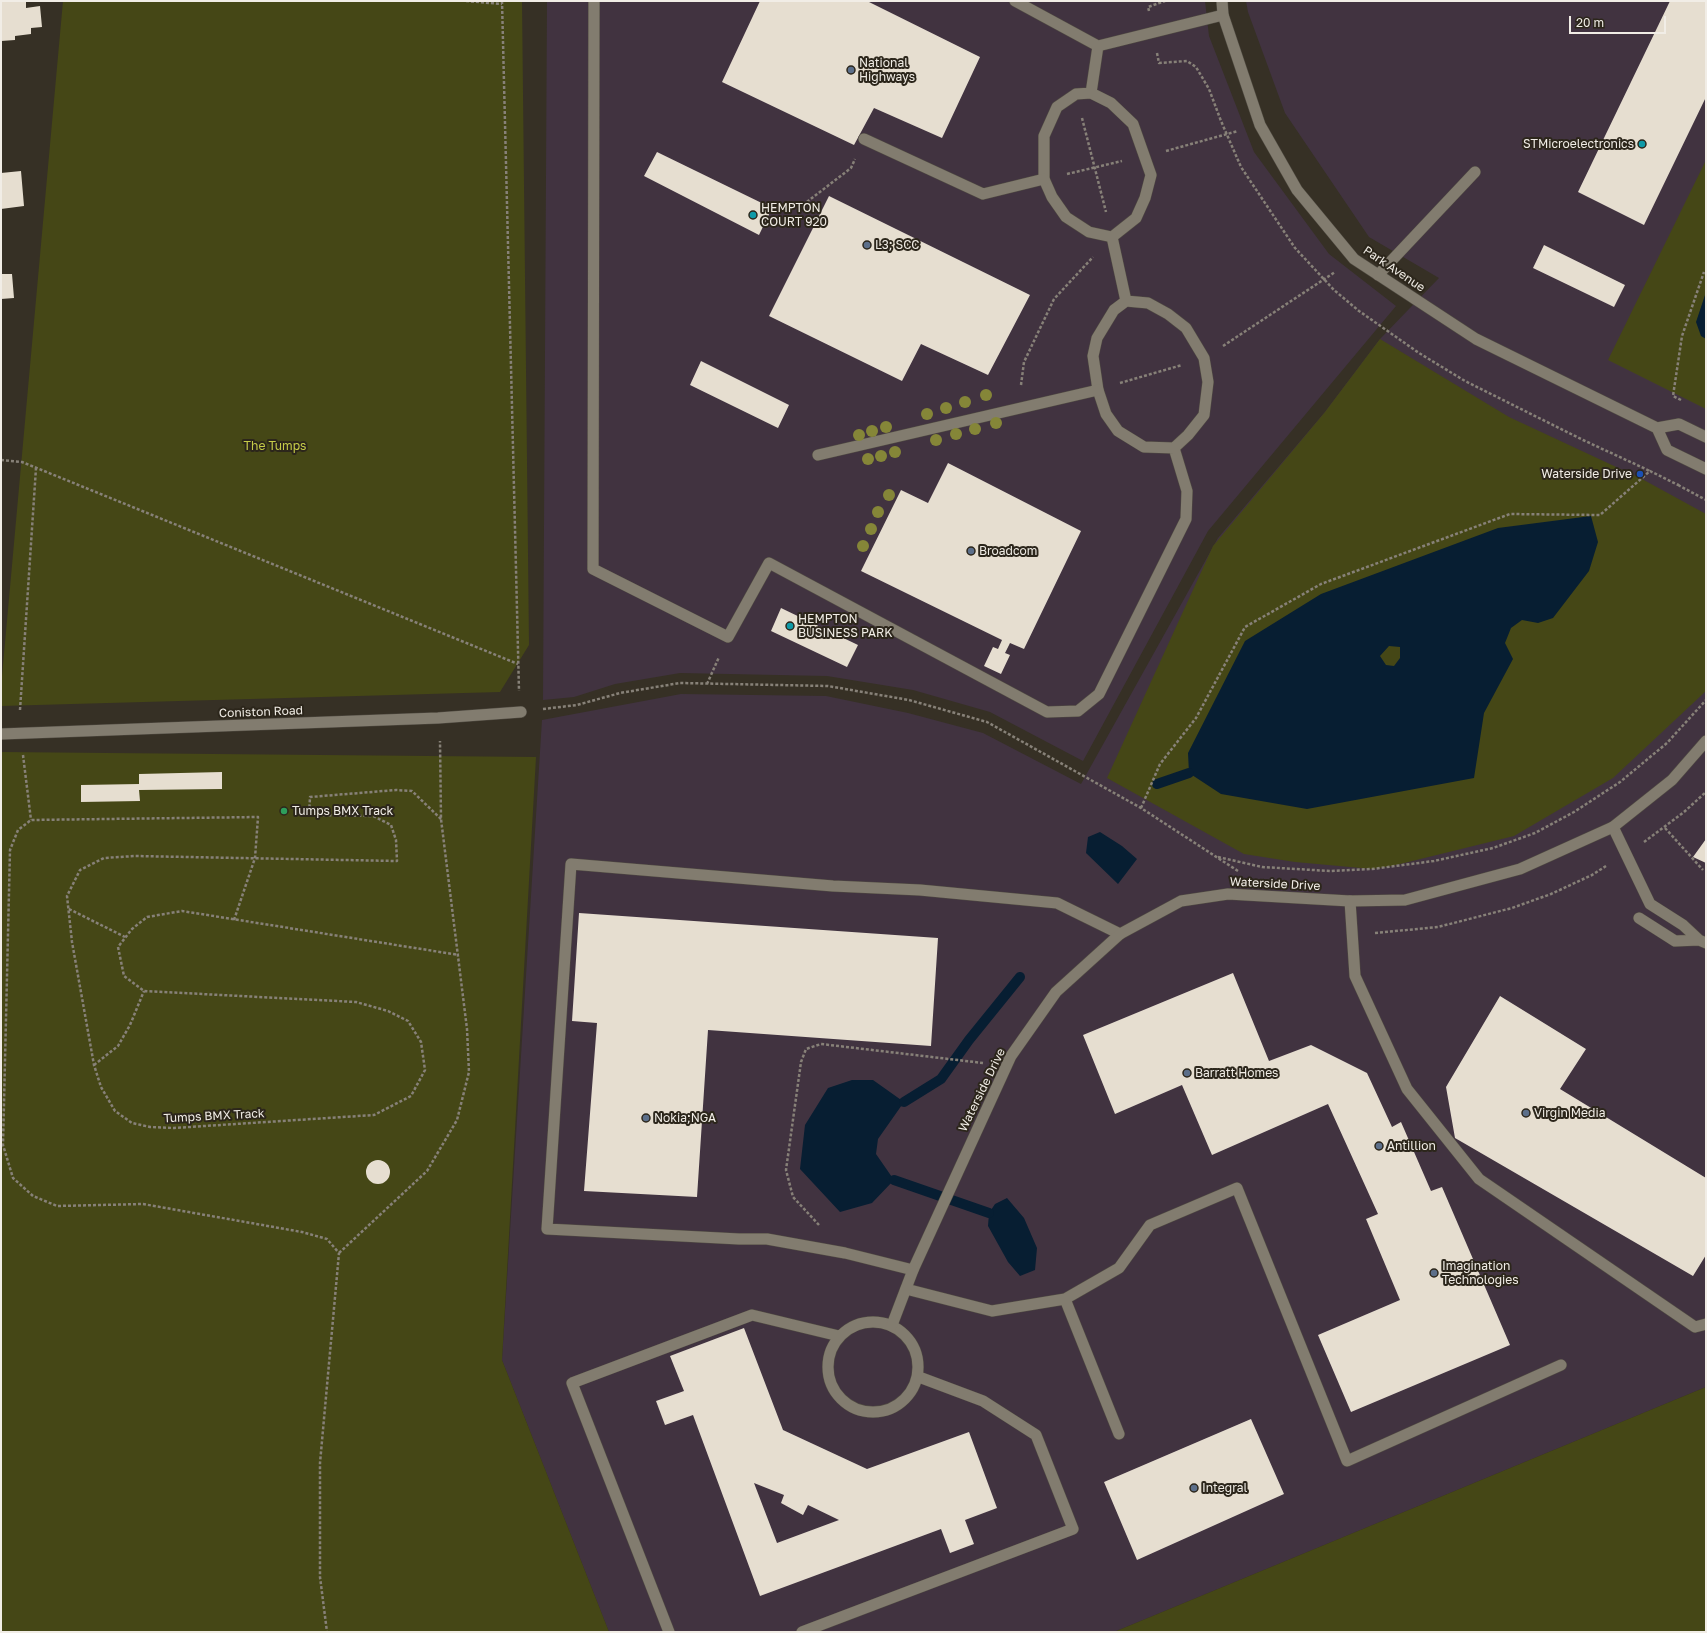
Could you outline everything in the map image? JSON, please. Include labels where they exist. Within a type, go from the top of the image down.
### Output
[{"type":"street","points":[[594,1],[593,569],[728,636],[769,563],[1047,712],[1078,711],[1099,694],[1186,519],[1187,492],[1174,448]]},
{"type":"street","points":[[1015,1],[1098,46],[1223,15]]},
{"type":"street","name":"Park Avenue","points":[[1222,1],[1223,15],[1260,125],[1297,190],[1354,259],[1476,339],[1657,428]]},
{"type":"street","points":[[1091,92],[1098,46]]},
{"type":"street","points":[[1091,92],[1111,103],[1133,124],[1151,175],[1145,198],[1136,218],[1112,236],[1089,232],[1066,217],[1052,197],[1044,179],[1044,136],[1057,106],[1076,94],[1091,92]]},
{"type":"street","points":[[864,139],[983,194],[1044,179]]},
{"type":"street","points":[[1378,275],[1475,172]]},
{"type":"street","points":[[1112,236],[1126,301]]},
{"type":"street","points":[[1126,301],[1148,303],[1168,314],[1186,328],[1204,358],[1208,382],[1204,415],[1188,435],[1174,448],[1144,447],[1118,431],[1106,414],[1098,390],[1093,356],[1097,338],[1114,310],[1126,301]]},
{"type":"street","points":[[818,455],[1026,408],[1098,390]]},
{"type":"street","points":[[1706,437],[1679,424],[1657,428],[1667,450],[1706,469]]},
{"type":"street","name":"Coniston Road","points":[[1,734],[438,718],[521,712]]},
{"type":"street","name":"Waterside Drive","points":[[892,1325],[913,1270],[1011,1056],[1056,992],[1120,934],[1181,901],[1228,894],[1350,901],[1405,900],[1520,869],[1613,827],[1672,780],[1706,741]]},
{"type":"street","points":[[1613,827],[1650,904],[1684,925],[1703,942]]},
{"type":"street","points":[[913,1270],[845,1254],[767,1239],[739,1239],[547,1229],[571,864],[833,886],[920,890],[1057,903],[1120,934]]},
{"type":"street","points":[[1350,901],[1355,976],[1407,1089],[1479,1179],[1695,1327],[1706,1324]]},
{"type":"street","points":[[1639,918],[1675,941],[1703,942]]},
{"type":"street","points":[[906,1289],[992,1311],[1065,1299],[1119,1268],[1150,1226],[1237,1188],[1347,1461],[1561,1365]]},
{"type":"street","points":[[1065,1299],[1118,1434]]},
{"type":"street","points":[[669,1632],[572,1383],[752,1314],[839,1336]]},
{"type":"street","points":[[864,1322],[892,1325],[915,1346],[919,1377],[908,1398],[888,1412],[864,1413],[843,1402],[830,1382],[828,1358],[839,1336],[864,1322]]},
{"type":"street","points":[[802,1632],[1073,1529],[1036,1435],[983,1401],[919,1377]]},
{"type":"path","points":[[466,1],[502,3],[518,664],[521,712],[577,705],[620,693],[680,683],[828,686],[909,700],[987,722],[1141,808],[1240,872]]},
{"type":"path","points":[[1026,408],[1020,383],[1024,362],[1054,299],[1112,236],[1076,94]]},
{"type":"path","points":[[799,208],[851,168],[864,139]]},
{"type":"path","points":[[1098,390],[1204,358],[1354,259]]},
{"type":"path","points":[[1686,403],[1673,396],[1682,336],[1704,272]]},
{"type":"path","points":[[1,460],[22,462],[518,664]]},
{"type":"path","points":[[31,820],[20,705],[36,468]]},
{"type":"path","points":[[1141,808],[1160,764],[1196,718],[1244,627],[1321,584],[1510,514],[1600,514],[1642,480]]},
{"type":"path","points":[[1678,485],[1706,500]]},
{"type":"path","points":[[707,684],[728,636]]},
{"type":"path","points":[[1215,856],[1262,866],[1330,871],[1434,861],[1493,848],[1535,833],[1574,812],[1620,782],[1667,742],[1706,700]]},
{"type":"path","points":[[327,1632],[320,1577],[320,1463],[339,1253],[427,1171],[457,1120],[469,1072],[467,1029],[459,955],[441,819],[438,718]]},
{"type":"path","name":"Tumps BMX Track","points":[[144,991],[356,1002],[388,1011],[408,1020],[421,1042],[425,1070],[411,1096],[374,1115],[174,1128],[150,1127],[132,1123],[115,1111],[101,1087],[94,1065],[72,942],[67,896],[80,870],[104,858],[135,856],[397,861],[396,840],[391,825],[373,816],[309,815],[310,797],[396,790],[412,791],[441,819]]},
{"type":"path","points":[[234,920],[255,858],[258,817],[31,820],[18,830],[10,850],[3,1145],[13,1178],[33,1196],[57,1206],[143,1204],[302,1232],[327,1239],[339,1253]]},
{"type":"path","points":[[1666,828],[1703,870]]},
{"type":"path","points":[[69,909],[125,937]]},
{"type":"path","points":[[94,1065],[118,1046],[130,1025],[144,991],[124,976],[118,947],[132,929],[147,917],[182,912],[459,955]]},
{"type":"path","points":[[845,1254],[793,1197],[786,1170],[801,1062],[806,1050],[821,1044],[1007,1065]]},
{"type":"shaded area","points":[[547,1],[1205,1],[1209,36],[1254,152],[1329,254],[1396,306],[1208,531],[1083,761],[990,712],[913,690],[827,676],[680,673],[615,684],[574,697],[543,700]]},
{"type":"shaded area","points":[[1246,1],[1706,1],[1706,1387],[1114,1632],[609,1632],[502,1360],[542,720],[681,694],[826,696],[908,713],[983,733],[1081,784],[1218,538],[1325,412],[1380,339],[1439,278],[1369,237],[1285,113],[1248,12]]},
{"type":"green space","name":"The Tumps","points":[[63,1],[522,1],[529,645],[500,692],[1,706],[1,687]]},
{"type":"green space","points":[[1706,160],[1706,409],[1608,360]]},
{"type":"green space","points":[[1380,339],[1509,417],[1642,479],[1706,514],[1706,691],[1613,778],[1514,836],[1392,866],[1372,869],[1295,862],[1244,854],[1107,778],[1213,546],[1325,412]]},
{"type":"green space","points":[[1,752],[536,757],[502,1360],[609,1632],[1,1632]]},
{"type":"green space","points":[[1706,1387],[1706,1632],[1114,1632]]},
{"type":"water","points":[[1706,292],[1706,339],[1701,336],[1696,322]]},
{"type":"water","points":[[1591,516],[1598,542],[1589,571],[1553,618],[1538,623],[1522,620],[1511,628],[1505,643],[1513,659],[1484,713],[1474,778],[1307,809],[1221,794],[1189,773],[1188,753],[1245,641],[1321,594],[1498,528]],"holes":[[[1389,646],[1400,647],[1400,658],[1394,666],[1386,665],[1380,656]]]},
{"type":"water","points":[[1100,832],[1122,846],[1137,859],[1118,884],[1086,853],[1088,837]]},
{"type":"water","points":[[852,1080],[873,1080],[904,1102],[878,1139],[876,1154],[894,1180],[872,1203],[840,1212],[800,1169],[805,1125],[828,1088]]},
{"type":"water","points":[[1007,1198],[1024,1218],[1037,1248],[1035,1270],[1020,1276],[1008,1262],[988,1226],[989,1213],[995,1204]]},
{"type":"building","points":[[1,1],[26,1],[26,8],[40,6],[42,27],[31,28],[31,34],[15,36],[15,40],[1,41]]},
{"type":"building","name":"National Highways","points":[[760,1],[867,1],[980,57],[942,138],[874,108],[854,145],[722,82]]},
{"type":"building","name":"STMicroelectronics","points":[[1670,1],[1706,1],[1706,97],[1644,225],[1578,192]]},
{"type":"building","points":[[657,152],[772,208],[759,235],[644,176]]},
{"type":"building","points":[[21,171],[24,206],[1,209],[1,173]]},
{"type":"building","name":"L3; SCC","points":[[829,196],[1030,295],[988,375],[921,344],[902,381],[769,316]]},
{"type":"building","points":[[1544,245],[1625,285],[1614,307],[1533,268]]},
{"type":"building","points":[[1,274],[12,274],[14,298],[1,299]]},
{"type":"building","points":[[701,361],[789,405],[778,428],[690,385]]},
{"type":"building","name":"Broadcom","points":[[948,463],[1081,531],[1024,649],[1010,643],[1005,653],[1010,655],[1001,674],[984,666],[993,647],[998,649],[1002,640],[861,571],[901,490],[928,503]]},
{"type":"building","points":[[781,608],[858,645],[847,667],[771,631]]},
{"type":"building","points":[[222,772],[222,789],[139,790],[140,801],[81,802],[81,785],[139,784],[139,774]]},
{"type":"building","points":[[1706,839],[1706,863],[1693,857]]},
{"type":"building","name":"Nokia;NGA","points":[[579,913],[938,938],[931,1046],[708,1030],[697,1197],[584,1191],[597,1023],[572,1021]]},
{"type":"building","points":[[1233,973],[1269,1061],[1311,1045],[1367,1073],[1392,1127],[1401,1122],[1431,1191],[1442,1187],[1510,1345],[1351,1412],[1318,1335],[1400,1300],[1366,1219],[1378,1214],[1328,1104],[1212,1155],[1182,1085],[1115,1114],[1083,1035]]},
{"type":"building","name":"Virgin Media","points":[[1500,996],[1586,1049],[1560,1089],[1706,1178],[1706,1255],[1693,1276],[1455,1138],[1446,1087]]},
{"type":"building","points":[[378,1160],[383,1161],[389,1167],[389,1177],[383,1183],[378,1184],[373,1183],[367,1177],[366,1172],[367,1167],[373,1161]]},
{"type":"building","points":[[744,1328],[783,1430],[867,1469],[969,1432],[997,1508],[965,1520],[974,1544],[950,1553],[941,1529],[760,1596],[693,1415],[665,1425],[656,1401],[684,1391],[670,1356]],"holes":[[[754,1483],[784,1495],[781,1503],[803,1515],[808,1505],[839,1520],[777,1543]]]},
{"type":"building","name":"Integral","points":[[1251,1419],[1284,1494],[1137,1560],[1104,1482]]},
{"type":"waterway","points":[[1157,784],[1189,773]]},
{"type":"waterway","points":[[904,1102],[941,1079],[969,1040],[1020,977]]},
{"type":"waterway","points":[[894,1180],[989,1213]]},
{"type":"place","name":"National Highways","points":[[851,70]]},
{"type":"place","name":"STMicroelectronics","points":[[1642,144]]},
{"type":"place","name":"HEMPTON COURT 920","points":[[753,215]]},
{"type":"place","name":"L3; SCC","points":[[867,245]]},
{"type":"place","name":"Waterside Drive","points":[[1640,474]]},
{"type":"place","name":"Broadcom","points":[[971,551]]},
{"type":"place","name":"HEMPTON BUSINESS PARK","points":[[790,626]]},
{"type":"place","name":"Tumps BMX Track","points":[[284,811]]},
{"type":"place","name":"Barratt Homes","points":[[1187,1073]]},
{"type":"place","name":"Virgin Media","points":[[1526,1113]]},
{"type":"place","name":"Nokia;NGA","points":[[646,1118]]},
{"type":"place","name":"Antillion","points":[[1379,1146]]},
{"type":"place","name":"Imagination Technologies","points":[[1434,1273]]},
{"type":"place","name":"Integral","points":[[1194,1488]]}]
